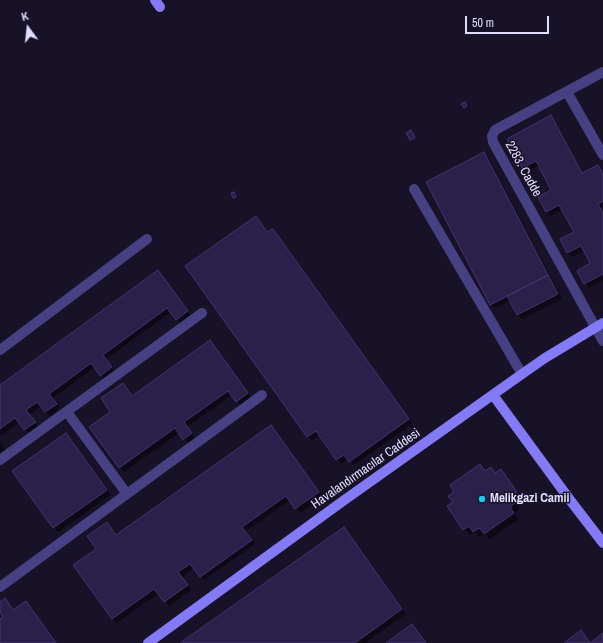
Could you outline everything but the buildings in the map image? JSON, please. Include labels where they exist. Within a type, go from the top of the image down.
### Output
[{"type":"street","name":"2283. Cadde","points":[[603,72],[495,130],[492,136],[492,139],[599,325],[603,341]]},
{"type":"street","points":[[567,92],[603,155]]},
{"type":"street","points":[[414,189],[522,374]]},
{"type":"street","points":[[0,350],[147,239]]},
{"type":"street","points":[[0,460],[202,313]]},
{"type":"street","name":"Havalandırmacılar Caddesi","points":[[148,643],[522,374],[599,325]]},
{"type":"street","points":[[0,587],[262,395]]},
{"type":"street","points":[[493,395],[603,543]]},
{"type":"street","points":[[67,412],[127,494]]},
{"type":"place","name":"Melikgazi Camii","points":[[482,499]]}]
